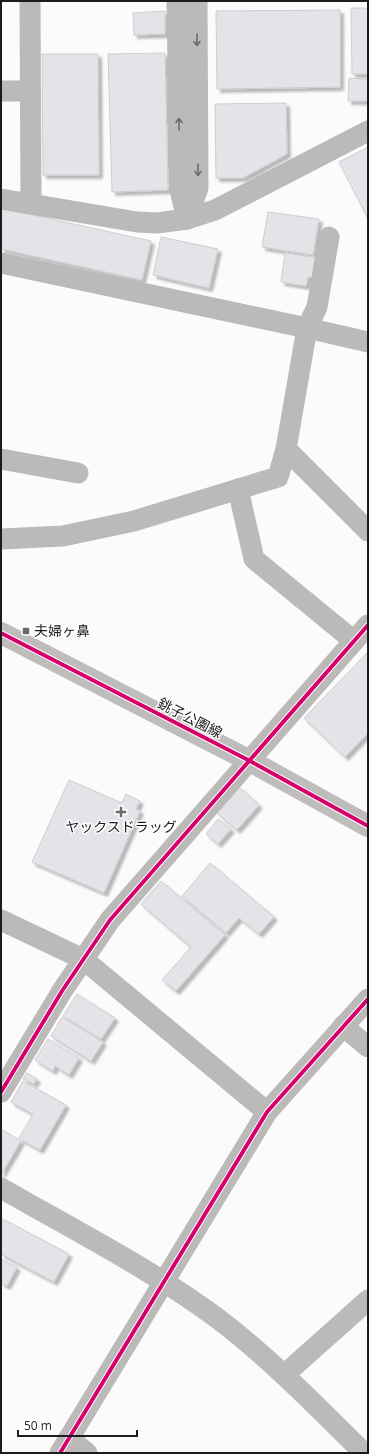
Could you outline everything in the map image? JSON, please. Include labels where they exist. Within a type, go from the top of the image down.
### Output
[{"type":"main road","name":"銚子公園線","points":[[1,633],[367,823]]},
{"type":"street","points":[[30,1],[31,204]]},
{"type":"street","points":[[177,1],[180,190],[187,218]]},
{"type":"street","points":[[187,218],[198,188],[197,1]]},
{"type":"street","points":[[1,91],[30,91]]},
{"type":"street","points":[[1,199],[137,222],[158,223],[187,218],[215,210],[368,131]]},
{"type":"street","points":[[1,539],[62,536],[127,522],[278,477],[286,449],[307,328],[317,307],[329,237]]},
{"type":"street","points":[[1,263],[368,342]]},
{"type":"street","points":[[286,449],[368,531]]},
{"type":"street","points":[[1,459],[78,473]]},
{"type":"street","points":[[238,489],[254,559],[354,641]]},
{"type":"street","points":[[1,1092],[62,990],[110,920],[368,625]]},
{"type":"street","points":[[1,920],[83,959],[267,1112]]},
{"type":"street","points":[[87,1453],[64,1445],[267,1112],[368,999]]},
{"type":"street","points":[[343,1026],[368,1047]]},
{"type":"street","points":[[1,1188],[164,1281],[222,1322],[284,1375],[364,1453]]},
{"type":"street","points":[[284,1375],[368,1300]]},
{"type":"building","points":[[351,8],[368,8],[368,74],[352,74]]},
{"type":"building","points":[[340,10],[340,87],[217,89],[216,11]]},
{"type":"building","points":[[165,11],[165,34],[134,35],[133,13]]},
{"type":"building","points":[[165,53],[168,190],[112,192],[108,54]]},
{"type":"building","points":[[42,54],[98,54],[99,175],[43,175]]},
{"type":"building","points":[[349,78],[368,79],[368,101],[348,101]]},
{"type":"building","points":[[286,103],[287,154],[243,178],[216,178],[215,104]]},
{"type":"building","points":[[368,147],[368,219],[339,162]]},
{"type":"building","points":[[1,208],[151,241],[142,280],[1,249]]},
{"type":"building","points":[[268,212],[319,219],[313,255],[262,247]]},
{"type":"building","points":[[161,237],[218,249],[209,288],[153,275]]},
{"type":"building","points":[[285,253],[318,258],[315,278],[308,277],[306,286],[281,282]]},
{"type":"building","points":[[368,652],[368,733],[345,757],[304,718]]},
{"type":"building","points":[[69,780],[122,803],[126,794],[140,801],[136,809],[140,811],[104,893],[32,862]]},
{"type":"building","points":[[239,787],[259,805],[237,830],[216,812]]},
{"type":"building","points":[[218,819],[231,829],[218,844],[206,834]]},
{"type":"building","points":[[210,863],[274,917],[259,934],[239,918],[226,933],[182,896]]},
{"type":"building","points":[[161,881],[225,935],[176,991],[162,980],[191,947],[141,904]]},
{"type":"building","points":[[77,994],[115,1018],[101,1039],[63,1016]]},
{"type":"building","points":[[62,1017],[103,1042],[91,1061],[51,1036]]},
{"type":"building","points":[[48,1039],[79,1058],[69,1075],[55,1066],[53,1071],[35,1060]]},
{"type":"building","points":[[27,1073],[37,1079],[34,1084],[23,1079]]},
{"type":"building","points":[[23,1081],[66,1105],[40,1150],[19,1138],[33,1114],[11,1102]]},
{"type":"building","points":[[1,1129],[21,1141],[1,1175]]},
{"type":"building","points":[[1,1218],[69,1254],[54,1282],[1,1254]]},
{"type":"building","points":[[1,1259],[17,1267],[7,1286],[1,1283]]},
{"type":"cycle path","points":[[1,1092],[62,991],[110,920],[368,625]]},
{"type":"cycle path","points":[[1,633],[250,761],[368,826]]},
{"type":"cycle path","points":[[60,1453],[267,1112],[368,999]]},
{"type":"place","name":"夫婦ヶ鼻","points":[[26,631]]},
{"type":"place","name":"ヤックスドラッグ","points":[[121,812]]}]
